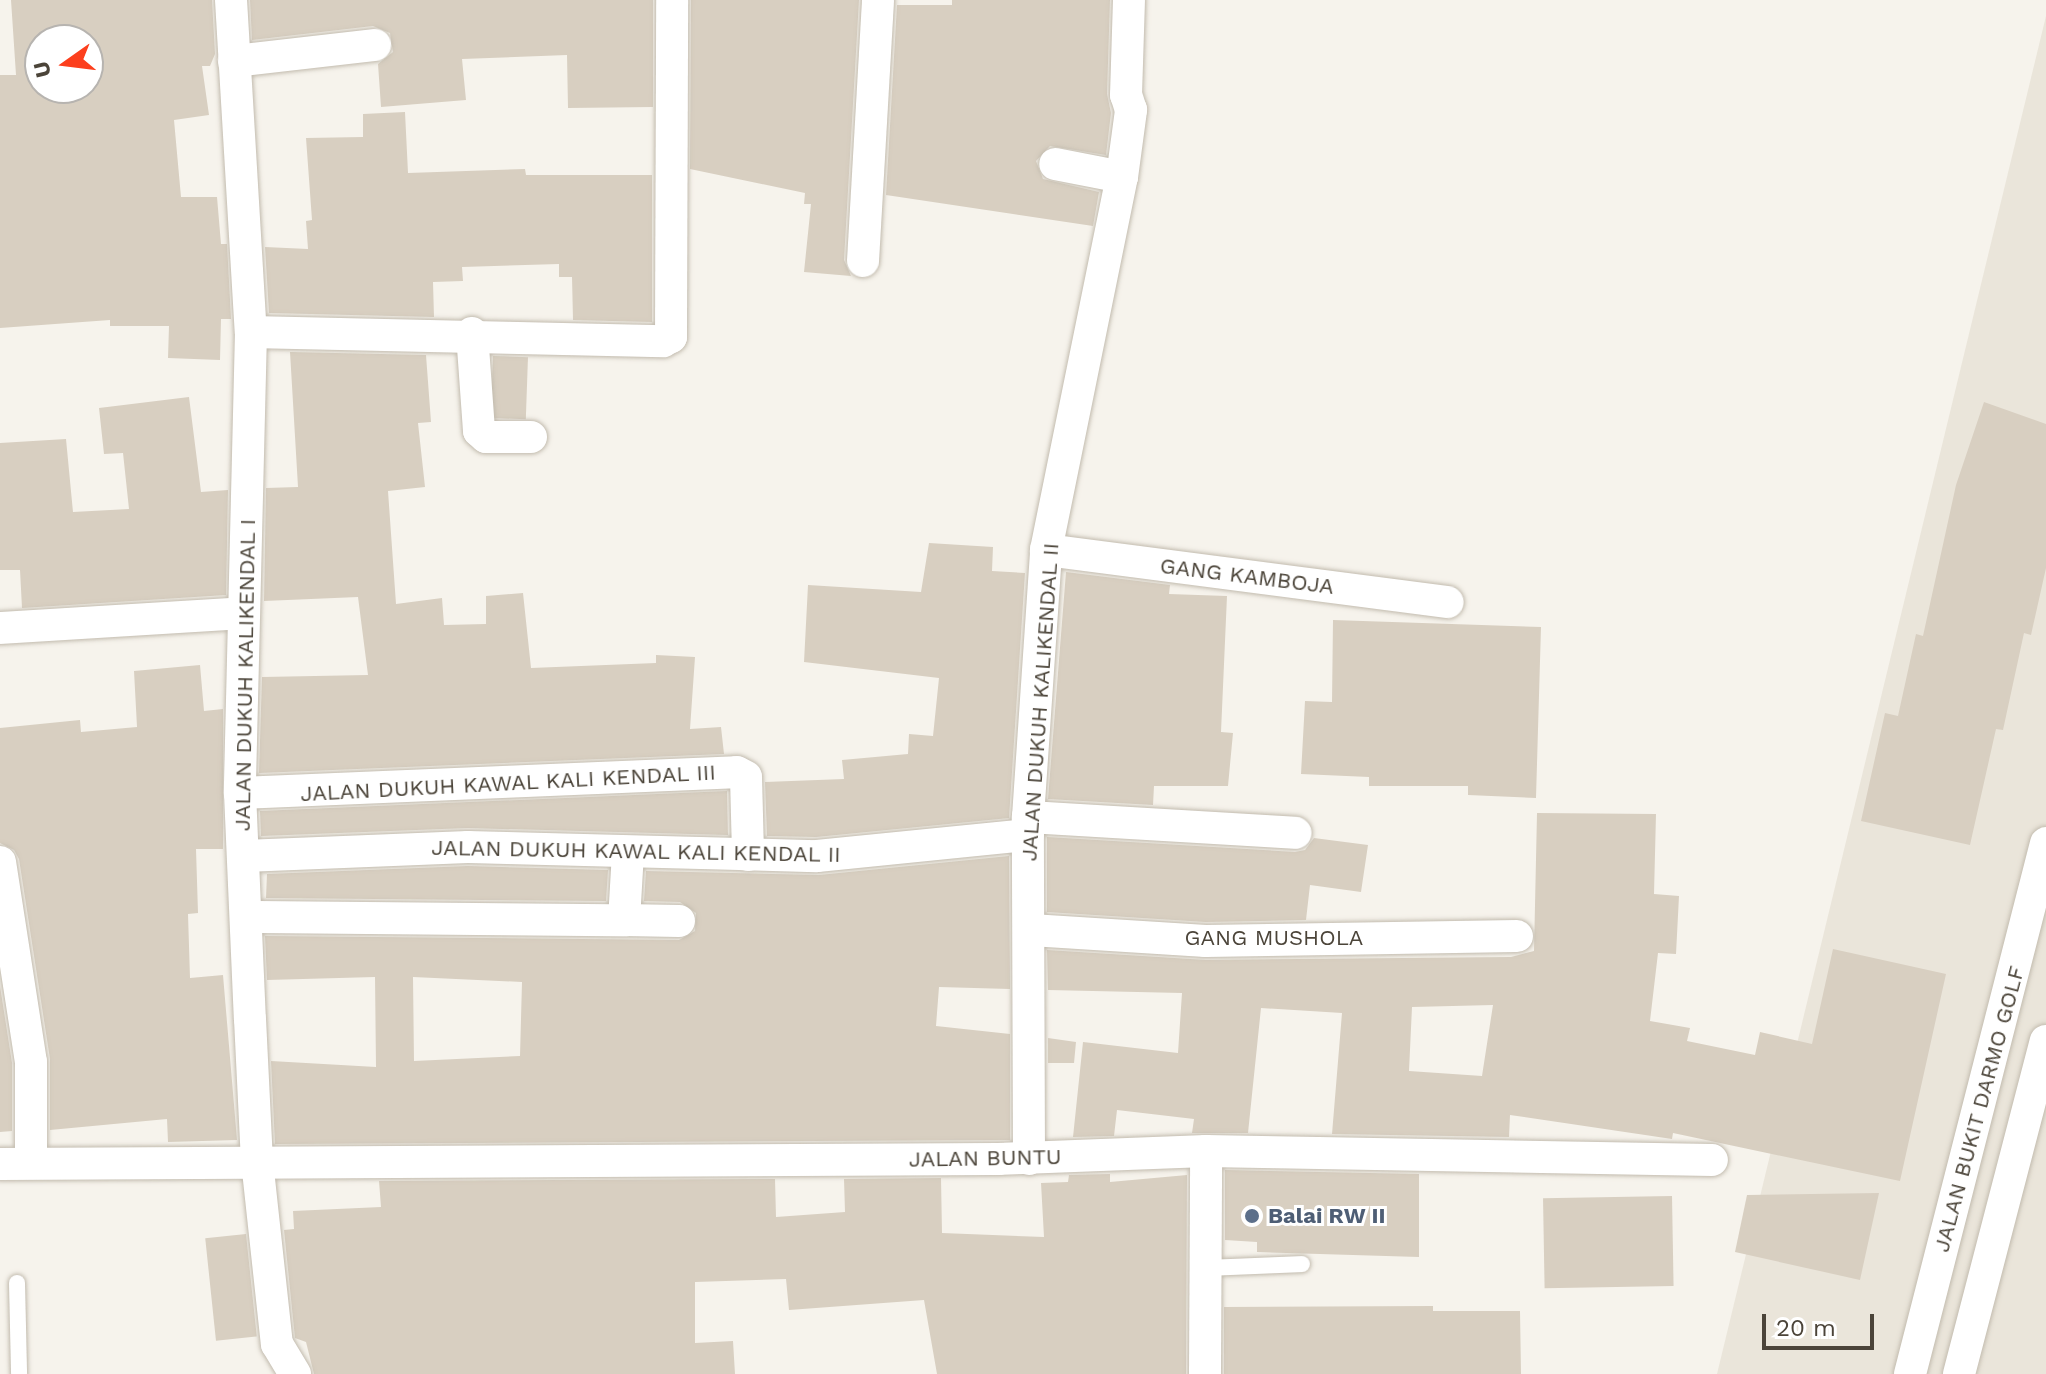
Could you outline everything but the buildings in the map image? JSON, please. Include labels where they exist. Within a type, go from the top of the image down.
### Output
[{"type":"street","name":"JALAN DUKUH KALIKENDAL I","points":[[231,0],[251,332],[240,793],[257,1161],[277,1344],[295,1374]]},
{"type":"street","points":[[251,332],[472,333],[663,341],[675,327],[672,0]]},
{"type":"street","points":[[863,261],[878,0]]},
{"type":"street","name":"JALAN DUKUH KALIKENDAL II","points":[[1029,1159],[1031,930],[1028,826],[1046,550],[1122,177],[1131,110],[1126,95],[1129,0]]},
{"type":"street","points":[[234,61],[375,45]]},
{"type":"street","points":[[1055,164],[1122,177]]},
{"type":"street","points":[[472,333],[479,431],[486,437],[531,437]]},
{"type":"street","name":"GANG KAMBOJA","points":[[1046,550],[1448,602]]},
{"type":"street","points":[[0,628],[244,613]]},
{"type":"street","name":"JALAN DUKUH KAWAL KALI KENDAL III","points":[[240,793],[737,772],[746,777],[748,855]]},
{"type":"street","name":"JALAN DUKUH KAWAL KALI KENDAL II","points":[[244,856],[468,847],[817,856],[1028,826],[1296,833]]},
{"type":"street","name":"JALAN BUKIT DARMO GOLF","points":[[1910,1374],[2039,905],[2046,843]]},
{"type":"street","points":[[624,920],[628,852]]},
{"type":"street","points":[[0,862],[31,1062],[15,1164]]},
{"type":"street","points":[[246,917],[679,921]]},
{"type":"street","name":"GANG MUSHOLA","points":[[1031,930],[1206,941],[1517,936]]},
{"type":"street","points":[[1959,1374],[2046,1041]]},
{"type":"street","points":[[1205,1374],[1208,1268],[1206,1151]]},
{"type":"street","name":"JALAN BUNTU","points":[[15,1164],[1029,1159],[1206,1151],[1712,1160]]},
{"type":"lane","points":[[1208,1268],[1302,1264]]},
{"type":"lane","points":[[17,1283],[19,1374]]},
{"type":"shaded area","points":[[2046,16],[2046,1374],[1717,1374]]},
{"type":"place","name":"Balai RW II","points":[[1252,1216]]}]
